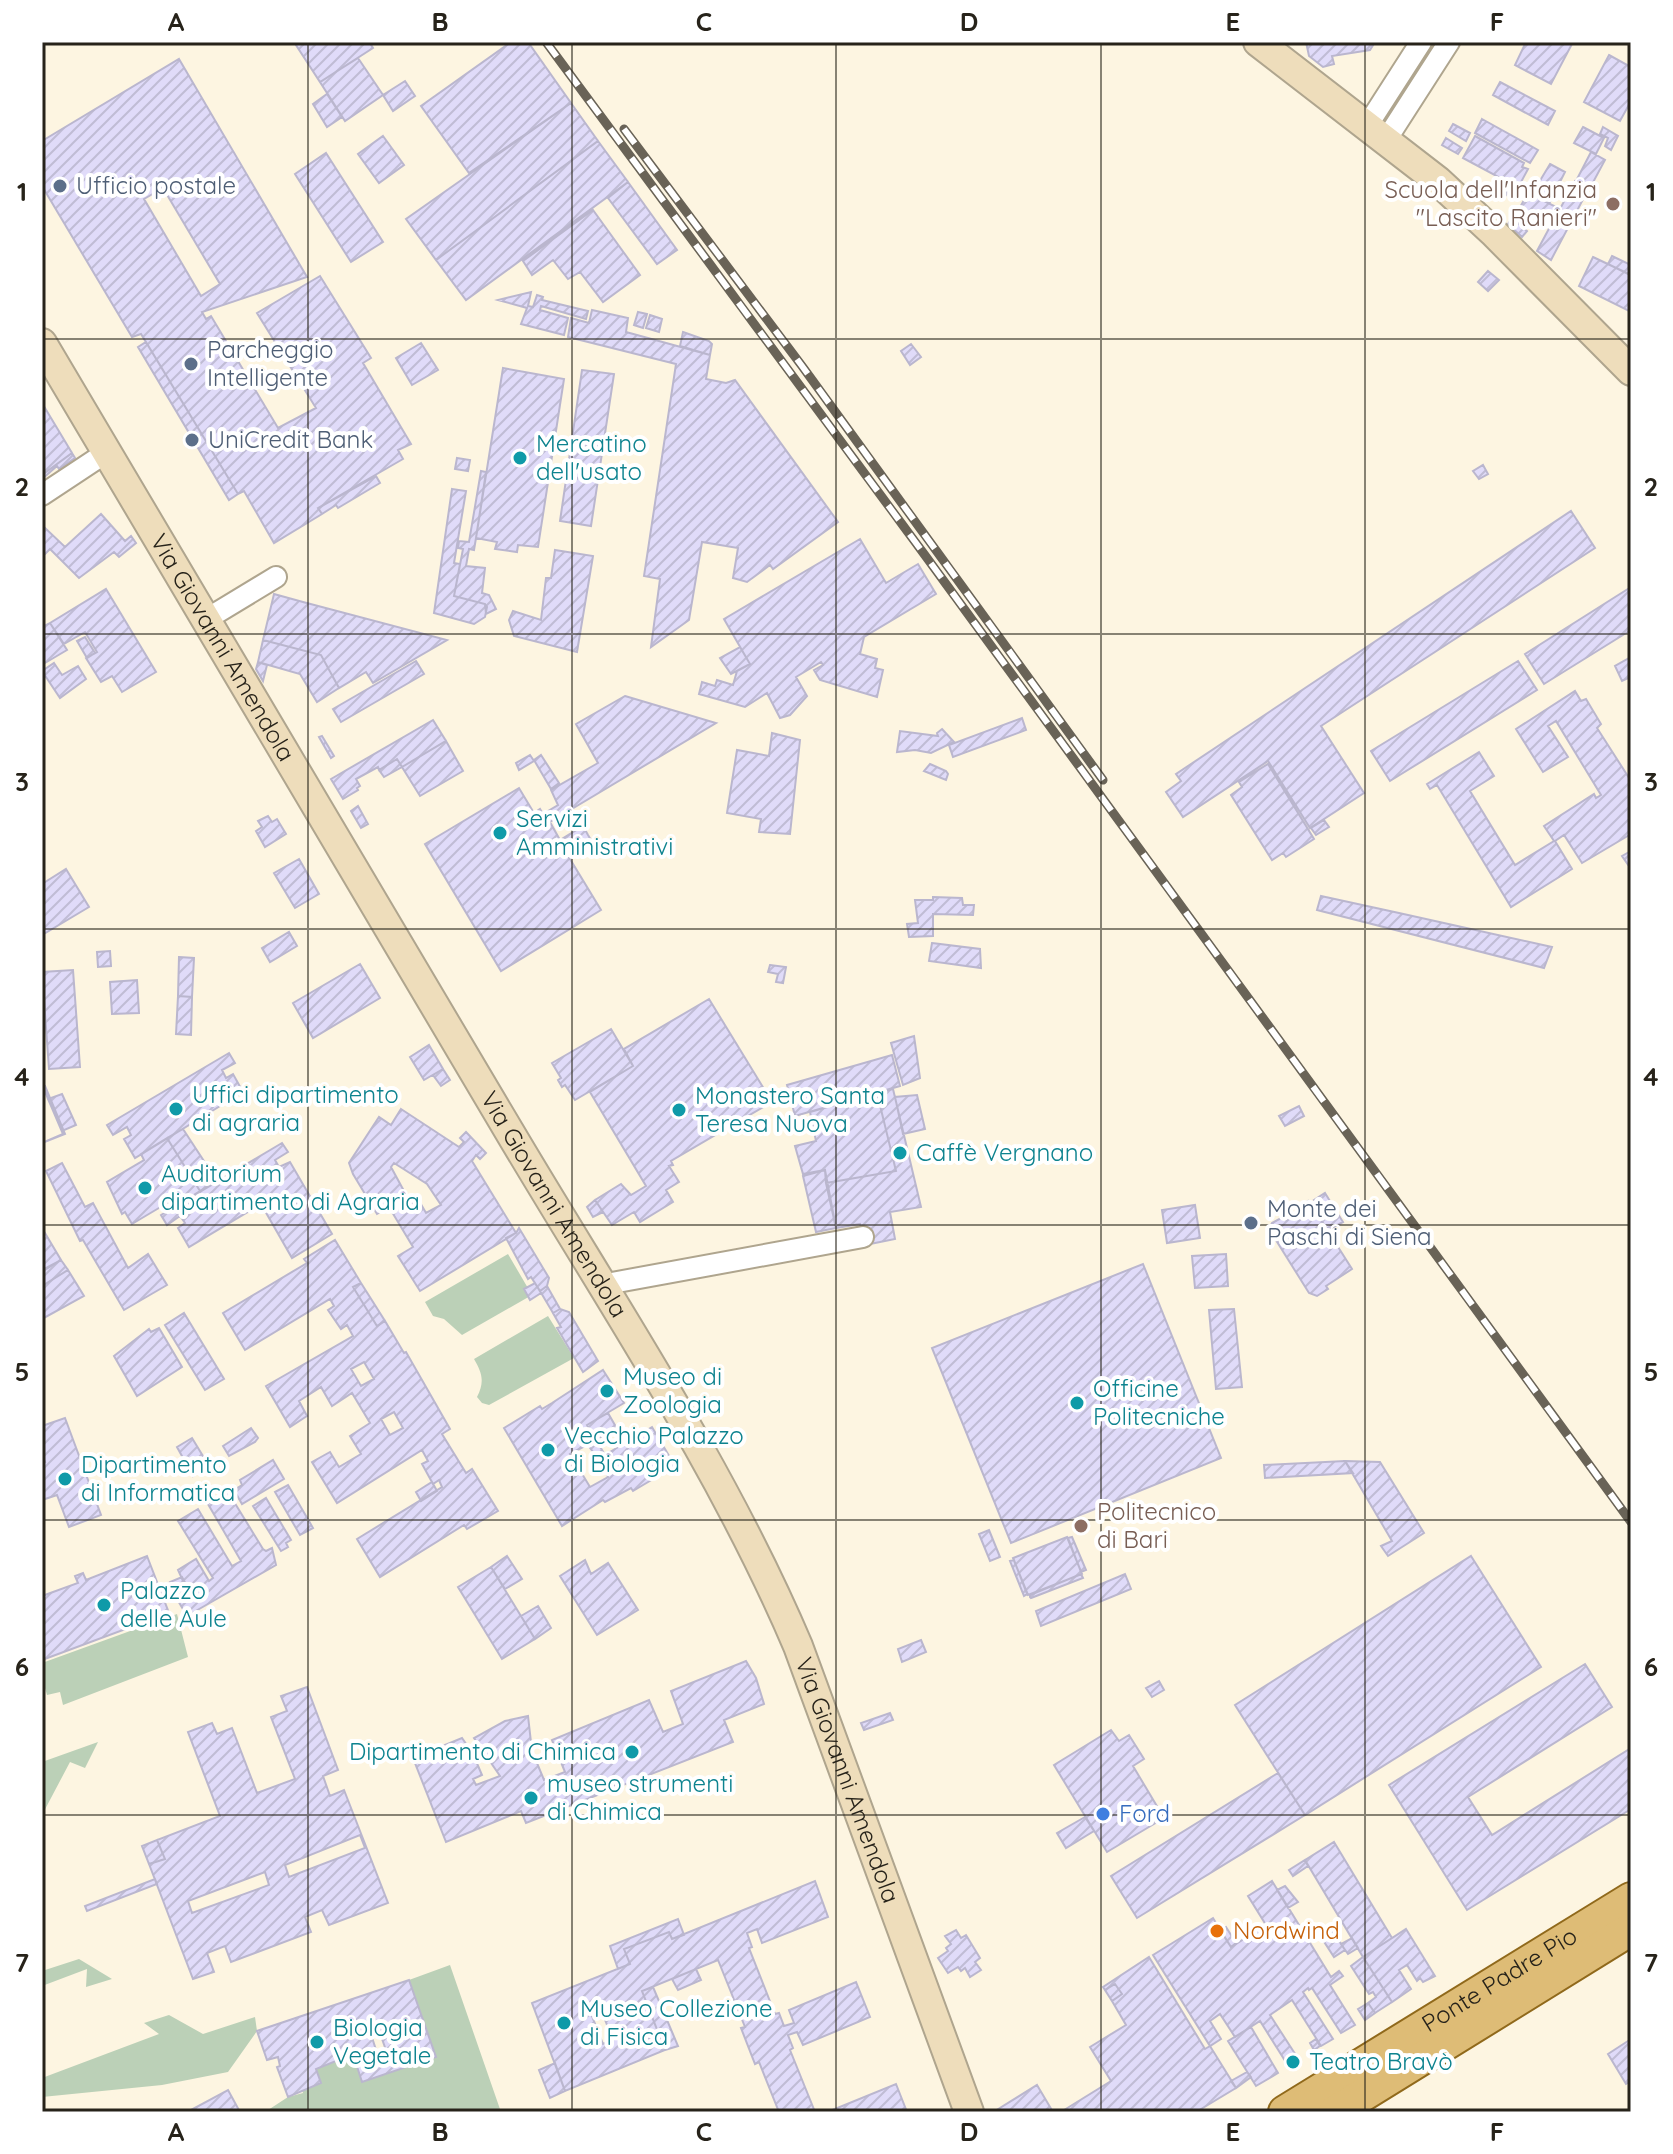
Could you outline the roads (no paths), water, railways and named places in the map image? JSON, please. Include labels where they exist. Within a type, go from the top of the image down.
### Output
[{"type":"main road","points":[[1258,42],[1438,181],[1631,371]]},
{"type":"main road","name":"Via Giovanni Amendola","points":[[42,343],[705,1460],[767,1574],[798,1646],[969,2112]]},
{"type":"main road","name":"Ponte Padre Pio","points":[[1285,2112],[1631,1899]]},
{"type":"main road","name":"Ponte Padre Pio","points":[[1335,2112],[1631,1929]]},
{"type":"street","points":[[1376,133],[1421,42]]},
{"type":"street","points":[[1376,133],[1449,42]]},
{"type":"street","points":[[42,495],[107,452]]},
{"type":"street","points":[[205,620],[273,578]]},
{"type":"street","points":[[601,1285],[863,1237]]},
{"type":"railway","points":[[546,42],[1631,1522]]},
{"type":"railway","points":[[624,129],[802,366],[1103,780]]},
{"type":"place","name":"Ufficio postale","points":[[60,186]]},
{"type":"place","name":"Scuola dell'Infanzia \"Lascito Ranieri\"","points":[[1613,204]]},
{"type":"place","name":"Parcheggio Intelligente","points":[[191,364]]},
{"type":"place","name":"UniCredit Bank","points":[[192,440]]},
{"type":"place","name":"Mercatino dell'usato","points":[[520,458]]},
{"type":"place","name":"Servizi Amministrativi","points":[[500,833]]},
{"type":"place","name":"Uffici dipartimento di agraria","points":[[176,1109]]},
{"type":"place","name":"Monastero Santa Teresa Nuova","points":[[679,1110]]},
{"type":"place","name":"Caffè Vergnano","points":[[900,1153]]},
{"type":"place","name":"Auditorium dipartimento di Agraria","points":[[145,1188]]},
{"type":"place","name":"Monte dei Paschi di Siena","points":[[1251,1223]]},
{"type":"place","name":"Museo di Zoologia","points":[[607,1391]]},
{"type":"place","name":"Officine Politecniche","points":[[1077,1403]]},
{"type":"place","name":"Vecchio Palazzo di Biologia","points":[[548,1450]]},
{"type":"place","name":"Dipartimento di Informatica","points":[[65,1479]]},
{"type":"place","name":"Politecnico di Bari","points":[[1081,1526]]},
{"type":"place","name":"Palazzo delle Aule","points":[[104,1605]]},
{"type":"place","name":"Dipartimento di Chimica","points":[[632,1752]]},
{"type":"place","name":"museo strumenti di Chimica","points":[[531,1798]]},
{"type":"place","name":"Ford","points":[[1103,1814]]},
{"type":"place","name":"Nordwind","points":[[1217,1931]]},
{"type":"place","name":"Museo Collezione di Fisica","points":[[564,2023]]},
{"type":"place","name":"Biologia Vegetale","points":[[317,2042]]},
{"type":"place","name":"Teatro Bravò","points":[[1293,2062]]}]
